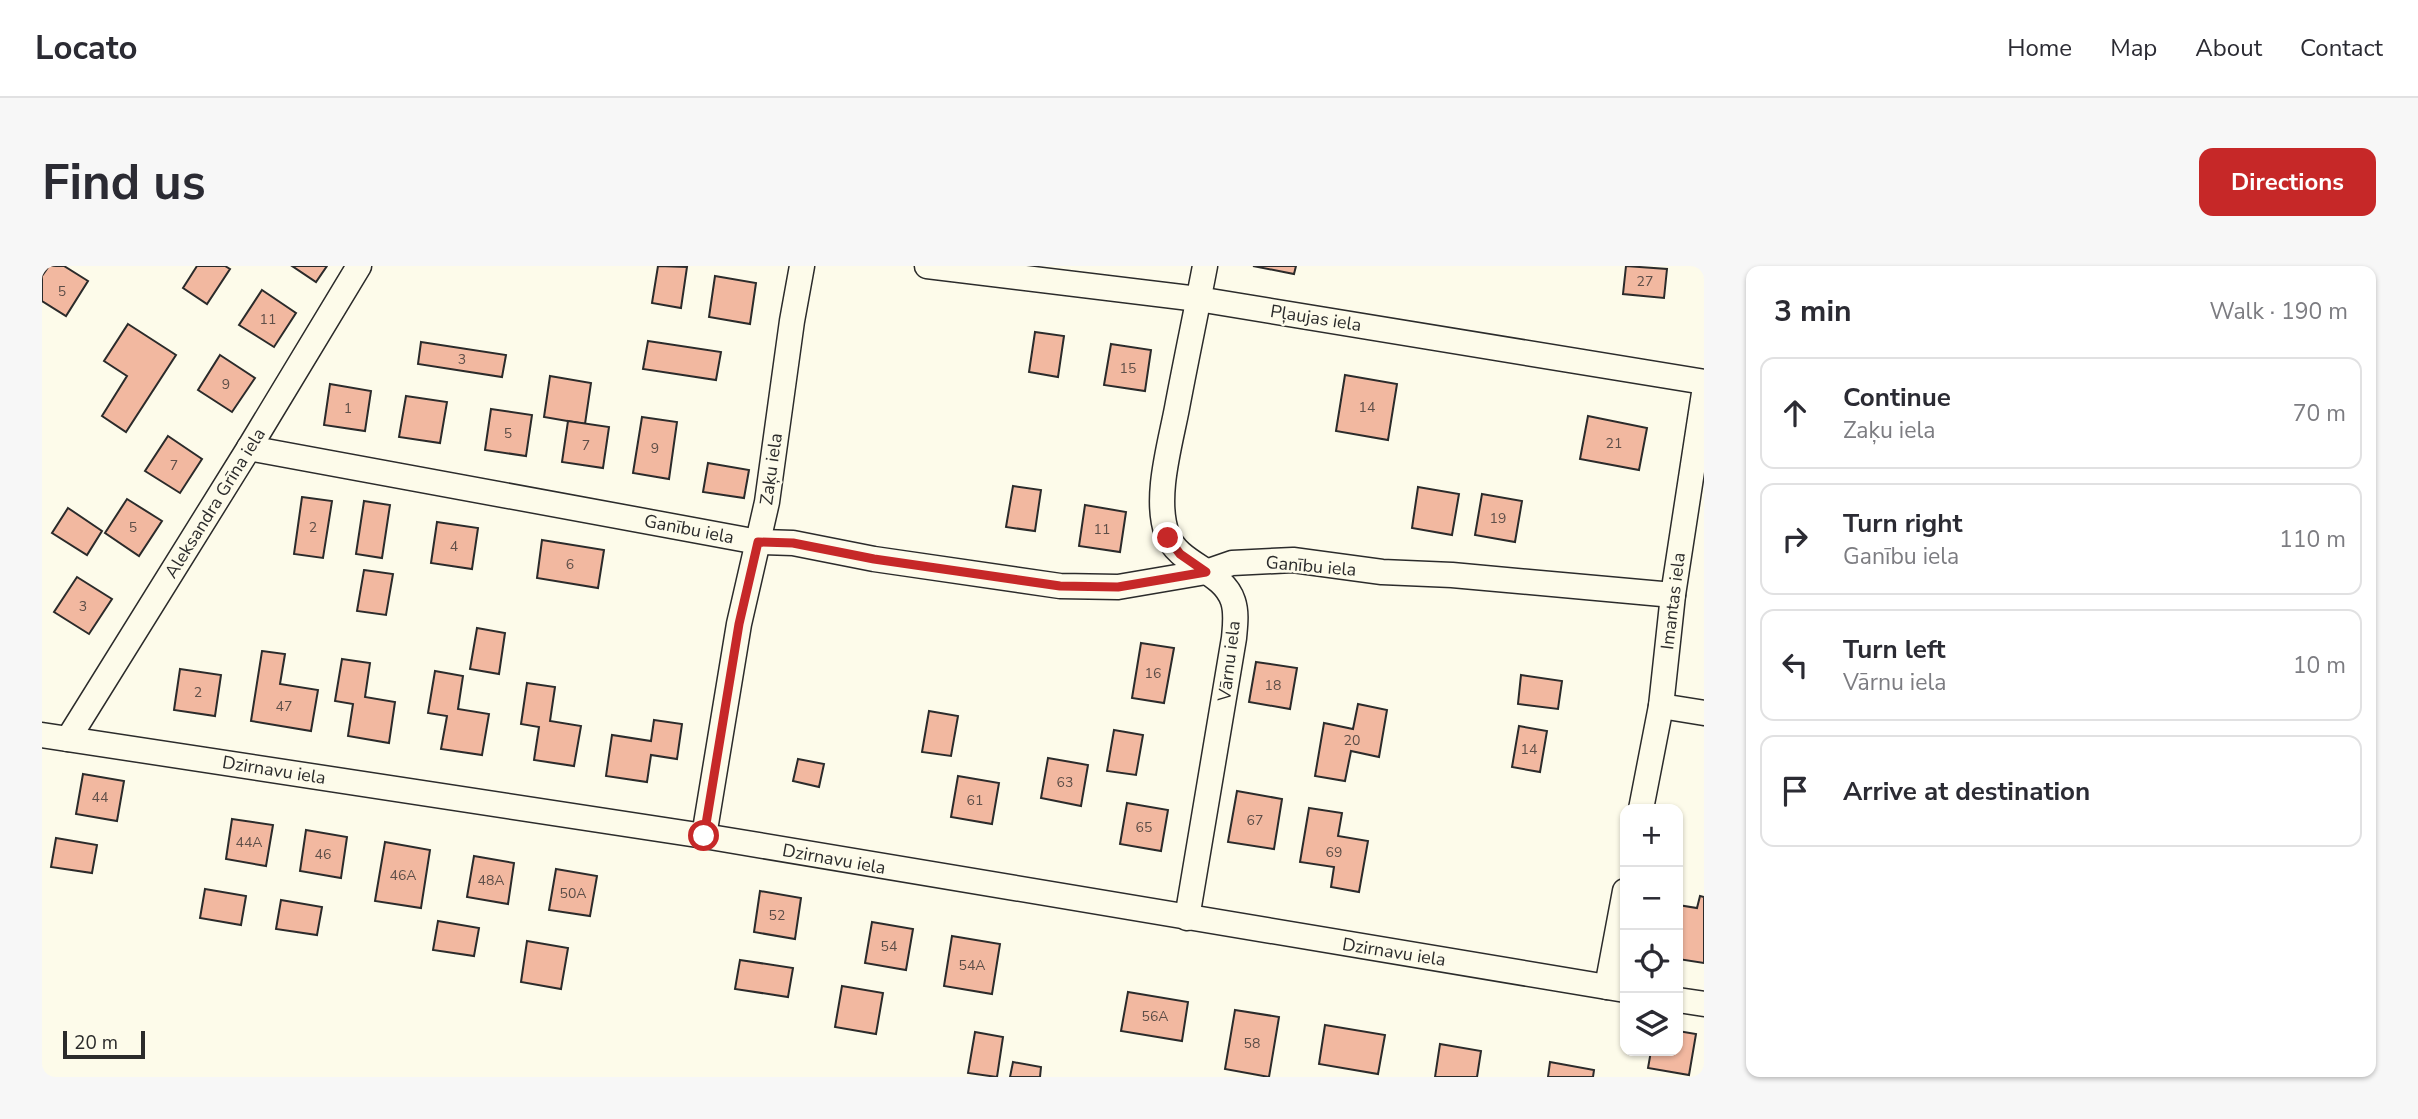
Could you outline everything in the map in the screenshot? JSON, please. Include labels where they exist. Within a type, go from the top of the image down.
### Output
[{"type":"street","name":"Aleksandra Grīna iela","points":[[68,739],[250,448],[359,266]]},
{"type":"street","name":"Zaķu iela","points":[[704,836],[739,624],[767,502],[802,266]]},
{"type":"street","name":"Pļaujas iela","points":[[927,266],[1198,299],[1704,382]]},
{"type":"street","name":"Vārnu iela","points":[[1187,918],[1236,613],[1233,599],[1225,587],[1180,554],[1168,538],[1163,520],[1166,468],[1205,266]]},
{"type":"street","name":"Imantas iela","points":[[1642,804],[1661,706],[1673,595],[1704,393]]},
{"type":"street","name":"Ganību iela","points":[[250,448],[758,542],[793,543],[874,559],[1060,586],[1118,587],[1206,572],[1232,563],[1293,560],[1382,572],[1452,575],[1673,595]]},
{"type":"street","points":[[1661,706],[1704,713]]},
{"type":"street","name":"Dzirnavu iela","points":[[42,735],[704,836],[1616,989]]},
{"type":"street","points":[[1616,989],[1621,930]]},
{"type":"street","points":[[1683,1001],[1704,1004]]},
{"type":"building","points":[[49,266],[64,266],[88,281],[66,316],[42,301],[42,276]]},
{"type":"building","points":[[197,266],[225,266],[230,269],[207,304],[183,288]]},
{"type":"building","points":[[292,266],[327,266],[316,282]]},
{"type":"building","points":[[658,266],[687,267],[681,308],[652,303]]},
{"type":"building","points":[[1253,266],[1296,266],[1294,274]]},
{"type":"building","points":[[1626,266],[1667,269],[1664,298],[1623,294]]},
{"type":"building","points":[[715,276],[756,283],[750,324],[709,317]]},
{"type":"building","points":[[262,290],[296,313],[274,347],[239,325]]},
{"type":"building","points":[[128,324],[176,355],[126,432],[102,416],[127,376],[104,361]]},
{"type":"building","points":[[1035,332],[1064,336],[1058,377],[1029,372]]},
{"type":"building","points":[[648,341],[721,352],[716,380],[643,369]]},
{"type":"building","points":[[421,342],[506,355],[502,377],[418,364]]},
{"type":"building","points":[[1111,344],[1151,350],[1145,391],[1104,385]]},
{"type":"building","points":[[220,355],[255,378],[232,412],[198,390]]},
{"type":"building","points":[[1345,375],[1397,384],[1388,440],[1336,431]]},
{"type":"building","points":[[550,376],[591,383],[585,424],[544,417]]},
{"type":"building","points":[[330,384],[371,391],[365,431],[324,425]]},
{"type":"building","points":[[406,396],[447,402],[440,443],[399,437]]},
{"type":"building","points":[[491,409],[532,415],[526,456],[485,450]]},
{"type":"building","points":[[1588,416],[1647,428],[1639,470],[1580,459]]},
{"type":"building","points":[[642,417],[677,422],[669,479],[633,473]]},
{"type":"building","points":[[568,421],[609,427],[603,468],[562,462]]},
{"type":"building","points":[[168,436],[202,459],[180,493],[145,471]]},
{"type":"building","points":[[708,463],[749,470],[744,498],[703,492]]},
{"type":"building","points":[[1013,486],[1041,490],[1035,531],[1006,527]]},
{"type":"building","points":[[1418,487],[1459,494],[1452,535],[1412,528]]},
{"type":"building","points":[[1482,494],[1522,501],[1515,542],[1475,535]]},
{"type":"building","points":[[302,497],[332,501],[323,558],[294,554]]},
{"type":"building","points":[[127,499],[162,521],[139,556],[105,533]]},
{"type":"building","points":[[364,501],[390,505],[382,558],[356,554]]},
{"type":"building","points":[[1085,505],[1126,512],[1120,552],[1079,546]]},
{"type":"building","points":[[68,508],[102,531],[87,555],[52,533]]},
{"type":"building","points":[[437,522],[478,528],[472,569],[431,563]]},
{"type":"building","points":[[542,540],[604,550],[598,588],[537,578]]},
{"type":"building","points":[[364,570],[393,574],[386,615],[357,611]]},
{"type":"building","points":[[77,577],[112,599],[89,634],[54,612]]},
{"type":"building","points":[[477,628],[505,633],[499,674],[470,669]]},
{"type":"building","points":[[1141,643],[1174,648],[1164,703],[1132,698]]},
{"type":"building","points":[[262,651],[285,654],[280,684],[318,690],[311,731],[251,721]]},
{"type":"building","points":[[342,659],[370,663],[365,697],[395,702],[389,743],[348,736],[353,704],[335,701]]},
{"type":"building","points":[[1256,662],[1297,668],[1290,709],[1249,702]]},
{"type":"building","points":[[180,669],[221,675],[215,716],[174,710]]},
{"type":"building","points":[[435,671],[463,676],[458,709],[489,714],[482,755],[441,749],[447,716],[428,713]]},
{"type":"building","points":[[1521,675],[1562,681],[1558,709],[1518,704]]},
{"type":"building","points":[[527,683],[555,687],[550,721],[581,726],[574,766],[534,760],[539,727],[521,724]]},
{"type":"building","points":[[1358,704],[1387,710],[1379,757],[1351,751],[1345,781],[1315,776],[1324,723],[1353,729]]},
{"type":"building","points":[[929,711],[958,716],[951,756],[922,752]]},
{"type":"building","points":[[654,720],[682,724],[677,759],[651,755],[647,782],[606,776],[612,735],[651,741]]},
{"type":"building","points":[[1519,726],[1547,731],[1540,772],[1512,767]]},
{"type":"building","points":[[1114,730],[1143,735],[1136,775],[1107,771]]},
{"type":"building","points":[[1048,758],[1088,765],[1081,806],[1041,798]]},
{"type":"building","points":[[798,759],[824,764],[819,787],[793,781]]},
{"type":"building","points":[[83,774],[124,781],[117,821],[76,814]]},
{"type":"building","points":[[958,776],[999,783],[992,824],[951,817]]},
{"type":"building","points":[[1237,791],[1282,799],[1274,849],[1228,842]]},
{"type":"building","points":[[1127,803],[1168,810],[1161,851],[1120,844]]},
{"type":"building","points":[[1309,808],[1342,813],[1338,836],[1368,841],[1359,892],[1331,887],[1334,867],[1300,862]]},
{"type":"building","points":[[232,819],[273,825],[266,866],[226,859]]},
{"type":"building","points":[[306,830],[347,837],[341,878],[300,871]]},
{"type":"building","points":[[56,838],[97,845],[92,873],[51,867]]},
{"type":"building","points":[[385,842],[430,850],[421,908],[375,901]]},
{"type":"building","points":[[474,856],[514,863],[508,904],[467,897]]},
{"type":"building","points":[[556,869],[597,876],[590,916],[549,910]]},
{"type":"building","points":[[205,889],[246,896],[241,925],[200,918]]},
{"type":"building","points":[[760,891],[801,898],[795,939],[754,932]]},
{"type":"building","points":[[1700,896],[1704,897],[1704,963],[1683,960],[1683,906],[1697,908]]},
{"type":"building","points":[[281,900],[322,907],[317,935],[276,929]]},
{"type":"building","points":[[438,921],[479,928],[474,956],[433,950]]},
{"type":"building","points":[[872,922],[913,929],[906,970],[865,963]]},
{"type":"building","points":[[952,936],[1000,944],[992,994],[944,986]]},
{"type":"building","points":[[527,941],[568,948],[561,989],[521,982]]},
{"type":"building","points":[[740,960],[793,968],[788,997],[735,989]]},
{"type":"building","points":[[842,986],[883,993],[876,1034],[835,1027]]},
{"type":"building","points":[[1128,992],[1188,1002],[1182,1041],[1121,1031]]},
{"type":"building","points":[[1235,1010],[1279,1017],[1269,1077],[1225,1069]]},
{"type":"building","points":[[1325,1025],[1385,1035],[1378,1074],[1319,1064]]},
{"type":"building","points":[[975,1032],[1003,1037],[997,1077],[968,1073]]},
{"type":"building","points":[[1683,1032],[1696,1034],[1689,1075],[1648,1068],[1650,1056],[1683,1056]]},
{"type":"building","points":[[1440,1044],[1481,1051],[1477,1077],[1435,1077]]},
{"type":"building","points":[[1013,1062],[1041,1067],[1040,1077],[1010,1077]]},
{"type":"building","points":[[1550,1062],[1594,1070],[1593,1077],[1548,1077]]},
{"type":"route","points":[[704,836],[739,624],[758,542],[793,543],[874,559],[1060,586],[1118,587],[1206,572],[1180,554],[1168,538]]}]
